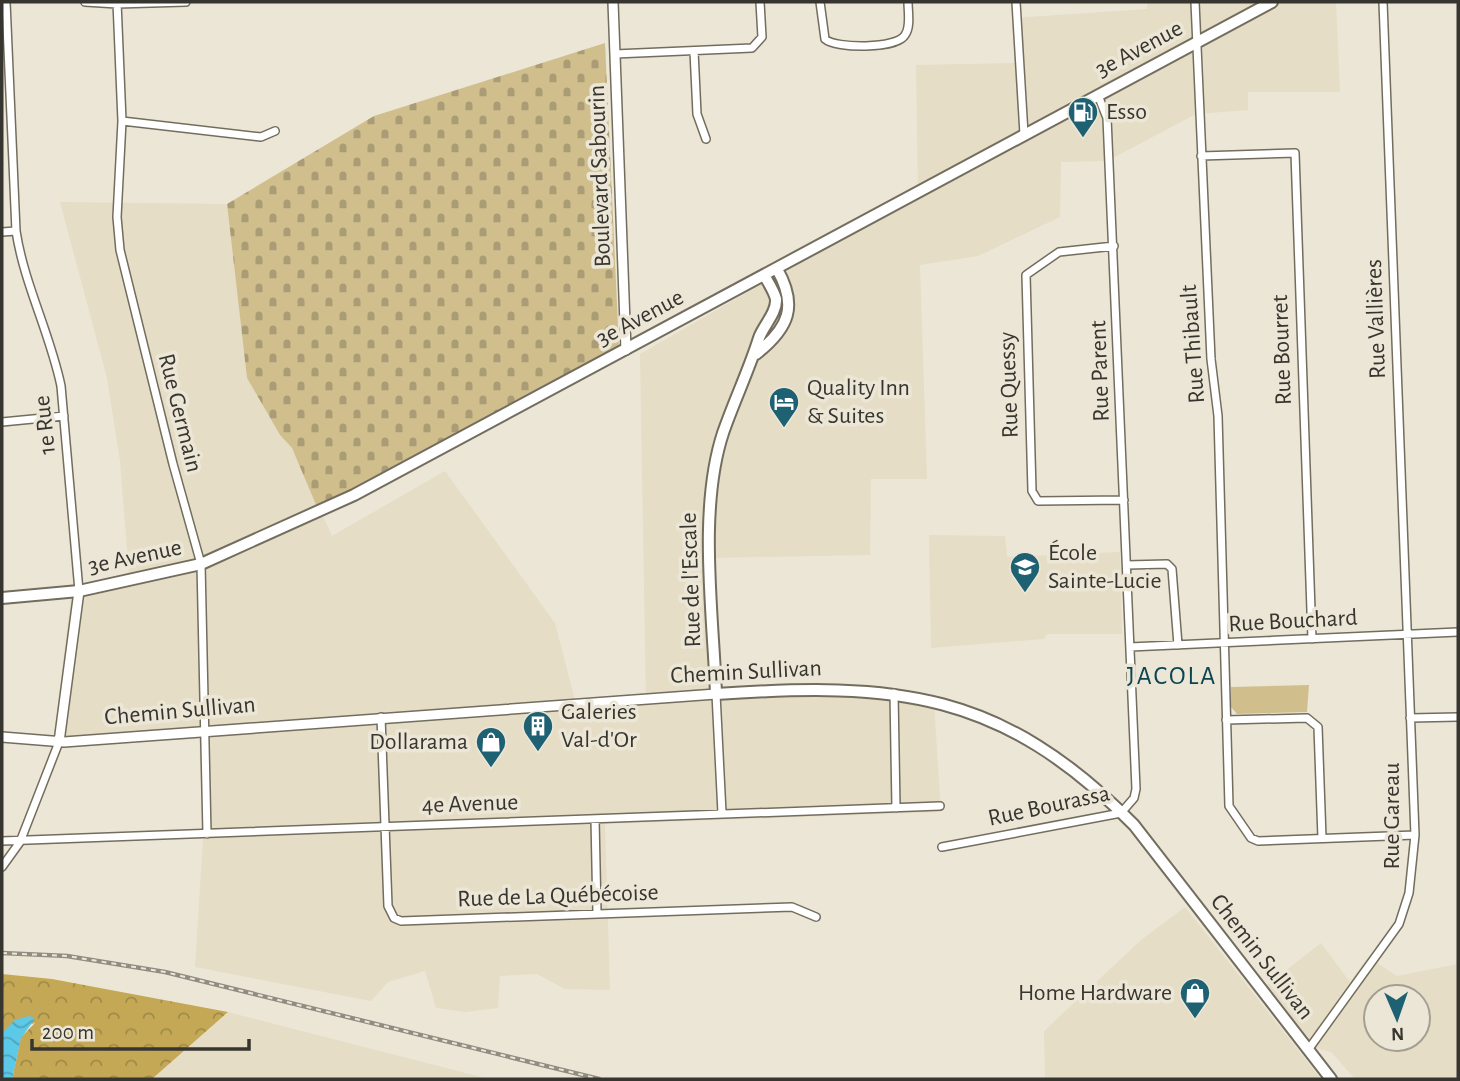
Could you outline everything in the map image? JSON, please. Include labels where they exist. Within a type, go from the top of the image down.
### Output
[{"type":"main road","name":"3e Avenue","points":[[2,598],[79,591],[201,564],[354,495],[1272,2]]},
{"type":"main road","name":"Rue de l'Escale","points":[[756,354],[769,343],[789,310],[788,291],[777,269]]},
{"type":"main road","name":"Rue de l'Escale","points":[[716,694],[709,513],[712,477],[722,436],[756,354],[759,337],[776,300],[764,275]]},
{"type":"main road","name":"Chemin Sullivan","points":[[716,694],[830,688],[894,693],[943,702],[999,723],[1062,763],[1121,813],[1331,1079]]},
{"type":"street","name":"1e Rue","points":[[2,866],[20,842],[60,741],[79,591],[64,416],[54,354],[23,266],[16,231],[6,2]]},
{"type":"street","points":[[85,2],[186,2]]},
{"type":"street","name":"Boulevard Sabourin","points":[[613,2],[625,350]]},
{"type":"street","points":[[615,54],[752,48],[762,37],[761,2]]},
{"type":"street","points":[[820,2],[822,34],[829,43],[842,46],[891,44],[904,38],[909,28],[908,2]]},
{"type":"street","points":[[1016,2],[1024,134]]},
{"type":"street","name":"Rue Thibault","points":[[1195,2],[1212,359],[1218,416],[1228,806],[1238,822],[1258,841],[1415,835]]},
{"type":"street","name":"Rue Vallières","points":[[1383,2],[1407,634]]},
{"type":"street","name":"Rue Germain","points":[[117,3],[122,121],[117,217],[120,250],[173,464],[201,564],[207,834]]},
{"type":"street","points":[[694,51],[697,114],[706,139]]},
{"type":"street","name":"Rue Parent","points":[[1098,94],[1107,118],[1130,647]]},
{"type":"street","points":[[122,121],[261,137],[275,131]]},
{"type":"street","name":"Rue Bourret","points":[[1201,156],[1295,153],[1312,639]]},
{"type":"street","points":[[2,232],[16,231]]},
{"type":"street","name":"Rue Quessy","points":[[1114,246],[1059,252],[1026,275],[1032,491],[1038,501],[1124,500]]},
{"type":"street","points":[[2,422],[64,416]]},
{"type":"street","points":[[1127,565],[1167,564],[1172,569],[1178,645]]},
{"type":"street","name":"Rue Bouchard","points":[[1130,647],[1458,632]]},
{"type":"street","name":"Rue Gareau","points":[[1308,1050],[1399,924],[1409,893],[1415,835],[1407,634]]},
{"type":"street","name":"Rue Bourassa","points":[[942,847],[1121,813],[1134,798],[1136,789],[1130,647]]},
{"type":"street","points":[[894,693],[896,808]]},
{"type":"street","name":"Chemin Sullivan","points":[[2,737],[60,741],[716,694]]},
{"type":"street","name":"Rue de l'Escale","points":[[716,694],[722,813]]},
{"type":"street","points":[[381,717],[385,826]]},
{"type":"street","points":[[1410,718],[1458,717]]},
{"type":"street","points":[[1226,720],[1307,718],[1314,721],[1318,727],[1322,838]]},
{"type":"street","name":"4e Avenue","points":[[2,841],[940,806]]},
{"type":"street","points":[[595,819],[597,913]]},
{"type":"street","name":"Rue de La Québécoise","points":[[385,826],[388,906],[394,918],[401,921],[792,907],[816,917]]},
{"type":"shaded area","points":[[1147,2],[1336,2],[1340,92],[1248,92],[1248,110],[1196,114],[1107,161],[1061,162],[1060,217],[978,256],[920,265],[927,479],[871,479],[870,555],[707,558],[713,696],[882,692],[934,703],[941,812],[605,824],[610,990],[565,989],[537,974],[500,976],[498,1008],[466,1012],[436,1008],[425,971],[388,982],[371,1001],[195,967],[203,839],[199,739],[53,745],[72,587],[129,575],[120,461],[107,378],[60,202],[227,204],[247,378],[280,435],[292,448],[332,536],[445,471],[555,623],[577,708],[646,703],[640,354],[918,194],[916,65],[1015,63],[1012,18],[1147,9]]},
{"type":"shaded area","name":"École Sainte-Lucie","points":[[929,535],[1005,536],[1007,557],[1120,552],[1122,634],[1047,634],[1044,639],[931,648]]},
{"type":"shaded area","points":[[1185,907],[1321,1079],[1045,1079],[1044,1031],[1141,940]]},
{"type":"shaded area","points":[[1321,943],[1350,982],[1368,957],[1397,976],[1458,964],[1458,1079],[1355,1079],[1331,1052],[1316,1048],[1267,985]]},
{"type":"shaded area","points":[[228,1012],[489,1079],[152,1079]]},
{"type":"green space","points":[[605,43],[619,347],[317,507],[292,448],[280,435],[247,378],[227,204],[374,116]]},
{"type":"green space","points":[[1309,685],[1307,712],[1237,714],[1231,707],[1231,687]]},
{"type":"green space","points":[[2,974],[52,979],[228,1012],[152,1079],[12,1079],[21,1037],[35,1023],[2,1033]]},
{"type":"water","points":[[29,1016],[35,1019],[21,1038],[12,1079],[2,1079],[2,1033],[15,1020]]},
{"type":"railway","points":[[2,953],[67,956],[165,972],[599,1079]]},
{"type":"place","name":"Esso","points":[[1083,139]]},
{"type":"place","name":"Quality Inn & Suites","points":[[784,429]]},
{"type":"place","name":"École Sainte-Lucie","points":[[1025,594]]},
{"type":"place","name":"Galeries Val-d'Or","points":[[538,753]]},
{"type":"place","name":"Dollarama","points":[[491,769]]},
{"type":"place","name":"Home Hardware","points":[[1195,1020]]},
{"type":"district","name":"JACOLA","points":[[1172,676]]}]
